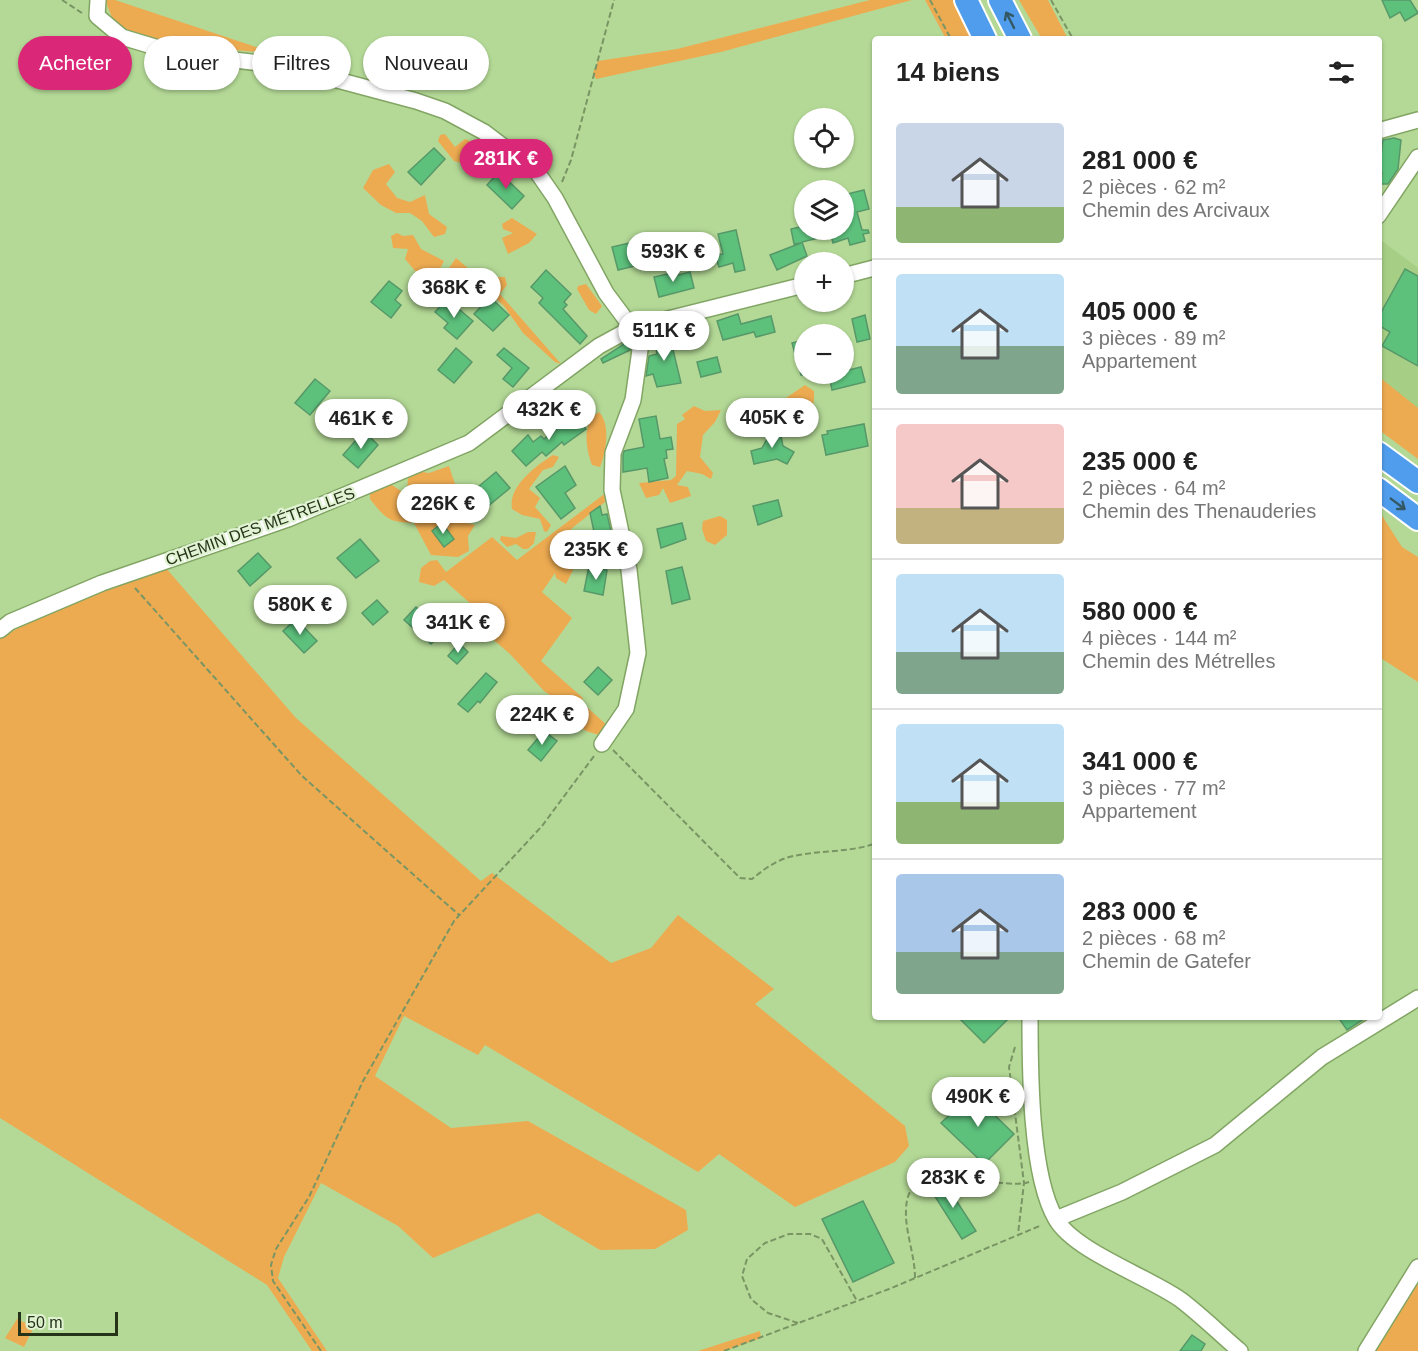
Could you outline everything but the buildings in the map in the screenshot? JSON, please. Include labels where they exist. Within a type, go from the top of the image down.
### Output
[{"type":"highway","points":[[966,0],[984,36]]},
{"type":"highway","points":[[1000,0],[1018,36]]},
{"type":"highway","points":[[1382,456],[1418,482]]},
{"type":"highway","points":[[1382,492],[1418,519]]},
{"type":"street","points":[[98,0],[97,16],[122,37],[175,52],[285,66],[446,111],[484,132],[537,172],[555,198],[606,293],[632,328],[640,350],[633,400],[612,453],[612,490],[629,570],[638,653],[626,709],[602,744]]},
{"type":"street","points":[[1382,130],[1418,120]]},
{"type":"street","points":[[1382,210],[1418,157]]},
{"type":"street","points":[[854,273],[872,269]]},
{"type":"street","name":"CHEMIN DES MÉTRELLES","points":[[0,630],[10,622],[130,574],[288,519],[469,443],[599,346],[632,328],[794,288]]},
{"type":"street","points":[[1056,1219],[1122,1192],[1215,1145],[1322,1057],[1418,998]]},
{"type":"street","points":[[1030,1024],[1040,1178],[1056,1219],[1070,1236],[1180,1300],[1240,1351]]},
{"type":"street","points":[[1366,1351],[1418,1267]]},
{"type":"path","points":[[62,0],[82,13],[97,16]]},
{"type":"path","points":[[555,198],[571,160],[614,0]]},
{"type":"path","points":[[930,0],[949,36]]},
{"type":"path","points":[[1052,0],[1071,36]]},
{"type":"path","points":[[130,574],[136,592],[302,776],[459,915]]},
{"type":"path","points":[[321,1351],[273,1281],[271,1265],[276,1249],[309,1197],[363,1081],[459,915],[542,825],[577,782],[602,744],[612,749],[740,878],[752,879],[772,864],[789,857],[858,849],[872,845]]},
{"type":"path","points":[[1018,1234],[1024,1183],[1009,1067],[1016,1046],[1030,1024]]},
{"type":"path","points":[[915,1278],[905,1209],[912,1190],[926,1178],[946,1175],[1024,1183],[1040,1178]]},
{"type":"path","points":[[724,1351],[915,1278],[1056,1219]]},
{"type":"path","points":[[800,1323],[768,1313],[751,1299],[742,1276],[747,1258],[765,1243],[789,1234],[810,1234],[822,1239],[857,1301]]},
{"type":"shaded area","points":[[105,0],[115,0],[223,36],[144,36],[144,39],[139,38],[113,20]]},
{"type":"shaded area","points":[[870,0],[912,0],[721,52],[596,79],[593,73],[598,61],[677,49]]},
{"type":"shaded area","points":[[925,0],[954,0],[972,36],[944,36]]},
{"type":"shaded area","points":[[1019,0],[1048,0],[1066,36],[1040,36]]},
{"type":"shaded area","points":[[240,42],[252,46],[252,52],[240,50]]},
{"type":"shaded area","points":[[445,134],[455,147],[465,139],[470,141],[470,149],[461,163],[454,161],[438,141],[440,135]]},
{"type":"shaded area","points":[[389,164],[395,172],[386,184],[397,198],[410,202],[425,195],[429,214],[447,227],[445,234],[434,237],[422,221],[410,213],[396,213],[381,205],[363,188],[373,170]]},
{"type":"shaded area","points":[[512,218],[537,234],[529,243],[508,254],[502,238],[513,233],[503,229],[502,224]]},
{"type":"shaded area","points":[[397,233],[403,236],[413,235],[421,249],[444,261],[437,275],[416,272],[405,259],[408,249],[393,248],[391,236]]},
{"type":"shaded area","points":[[1382,241],[1418,268],[1418,428],[1382,398]]},
{"type":"shaded area","points":[[456,258],[489,286],[495,277],[505,277],[507,285],[500,294],[561,364],[555,362],[523,333],[504,306],[475,279],[451,280],[449,293],[445,296],[436,287]]},
{"type":"shaded area","points":[[586,284],[602,306],[596,314],[589,310],[577,289],[578,286]]},
{"type":"shaded area","points":[[1382,379],[1418,408],[1418,459],[1382,432]]},
{"type":"shaded area","points":[[805,385],[814,391],[811,411],[801,423],[788,428],[778,418],[780,402]]},
{"type":"shaded area","points":[[536,396],[567,409],[562,417],[548,420],[531,417],[528,408]]},
{"type":"shaded area","points":[[694,406],[705,411],[721,410],[715,422],[703,435],[700,457],[713,473],[711,479],[702,474],[687,471],[677,485],[688,487],[691,496],[670,503],[663,488],[659,495],[646,498],[639,483],[671,480],[676,476],[677,424],[685,419],[682,415]]},
{"type":"shaded area","points":[[599,412],[603,417],[606,431],[604,454],[600,467],[592,465],[587,436],[589,422]]},
{"type":"shaded area","points":[[553,455],[559,457],[553,467],[543,470],[529,489],[540,498],[535,507],[551,525],[547,532],[544,531],[540,519],[522,515],[512,509],[512,501],[514,492],[525,478]]},
{"type":"shaded area","points":[[449,466],[458,493],[469,510],[463,515],[468,523],[475,525],[468,536],[469,551],[458,557],[431,555],[414,523],[398,522],[388,518],[370,499],[370,490],[389,483],[407,495],[408,476],[415,471],[429,473]]},
{"type":"shaded area","points":[[607,492],[610,498],[571,529],[579,539],[563,562],[570,564],[573,570],[566,584],[556,578],[555,573],[542,592],[572,618],[541,661],[583,698],[581,702],[609,727],[606,733],[599,735],[586,731],[568,719],[557,700],[544,691],[510,654],[489,636],[480,620],[482,614],[444,580],[434,586],[419,582],[421,568],[430,561],[437,560],[446,572],[492,537],[517,560]]},
{"type":"shaded area","points":[[720,516],[727,520],[727,535],[715,545],[706,541],[702,529],[703,521]]},
{"type":"shaded area","points":[[1382,516],[1402,547],[1418,557],[1418,682],[1382,659]]},
{"type":"shaded area","points":[[528,532],[536,532],[534,543],[528,549],[523,549],[516,544],[507,547],[500,540],[501,536],[516,538]]},
{"type":"shaded area","points":[[165,567],[296,718],[481,881],[492,873],[611,963],[651,948],[678,915],[774,989],[755,1004],[905,1126],[909,1146],[895,1162],[795,1207],[719,1154],[698,1172],[485,1045],[478,1055],[404,1016],[375,1076],[451,1128],[528,1121],[686,1210],[688,1230],[655,1249],[600,1250],[538,1213],[433,1258],[398,1226],[321,1183],[284,1257],[278,1278],[327,1351],[312,1351],[267,1285],[0,1118],[0,639],[39,616],[80,597]]},
{"type":"shaded area","points":[[1418,1280],[1418,1351],[1374,1351]]},
{"type":"shaded area","points":[[17,1319],[34,1327],[24,1347],[5,1338]]},
{"type":"shaded area","points":[[760,1331],[761,1338],[724,1351],[698,1351]]}]
